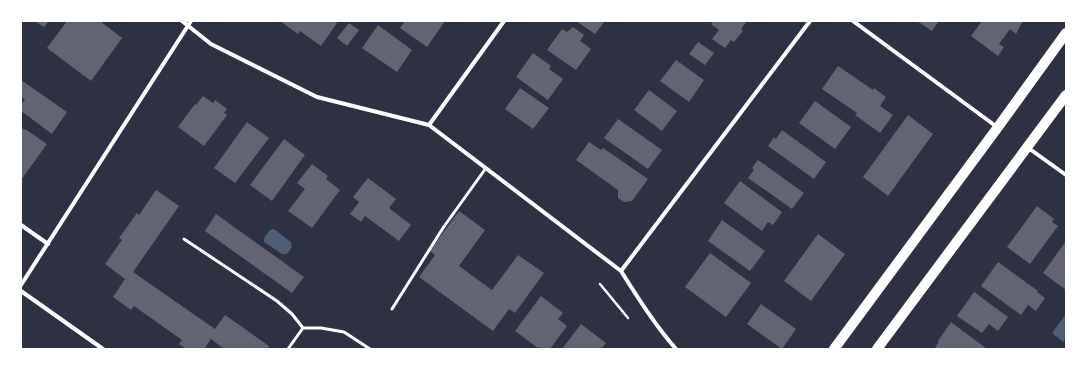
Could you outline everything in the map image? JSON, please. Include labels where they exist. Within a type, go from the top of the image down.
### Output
[{"type":"main road","points":[[834,349],[998,128],[1066,33]]},
{"type":"main road","points":[[877,349],[1066,95]]},
{"type":"street","points":[[182,21],[211,44],[317,97],[429,125],[621,271],[637,298],[676,349]]},
{"type":"street","points":[[21,285],[191,21]]},
{"type":"street","points":[[429,125],[504,21]]},
{"type":"street","points":[[621,271],[810,21]]},
{"type":"street","points":[[853,21],[998,128]]},
{"type":"street","points":[[1026,147],[1066,175]]},
{"type":"street","points":[[21,225],[48,244]]},
{"type":"street","points":[[21,291],[103,349]]},
{"type":"lane","points":[[392,309],[443,228],[486,168]]},
{"type":"lane","points":[[184,239],[277,301],[292,314],[303,328]]},
{"type":"lane","points":[[288,349],[303,328]]},
{"type":"lane","points":[[303,328],[321,328],[344,332],[370,349]]},
{"type":"path","points":[[600,284],[628,318]]},
{"type":"water","points":[[274,229],[291,242],[292,247],[287,254],[282,254],[264,242],[264,238],[270,230]]},
{"type":"water","points":[[1066,314],[1066,339],[1063,342],[1052,333]]},
{"type":"building","points":[[35,21],[49,21],[44,27]]},
{"type":"building","points":[[67,21],[100,21],[122,38],[91,81],[47,48]]},
{"type":"building","points":[[280,21],[334,21],[337,23],[321,46],[300,31],[298,34]]},
{"type":"building","points":[[405,21],[445,21],[427,47],[400,28]]},
{"type":"building","points":[[576,21],[605,21],[595,34]]},
{"type":"building","points":[[714,21],[747,21],[741,29],[743,31],[734,42],[731,40],[725,48],[712,39],[719,30],[711,24]]},
{"type":"building","points":[[917,21],[939,21],[932,31]]},
{"type":"building","points":[[982,21],[1023,21],[1016,34],[1010,29],[999,44],[1004,47],[998,56],[971,36]]},
{"type":"building","points":[[349,23],[359,30],[347,46],[337,38]]},
{"type":"building","points":[[378,25],[412,50],[397,72],[362,48]]},
{"type":"building","points":[[573,27],[584,35],[580,41],[591,49],[576,70],[547,50],[562,29],[567,32]]},
{"type":"building","points":[[698,42],[714,53],[705,65],[689,54]]},
{"type":"building","points":[[533,53],[551,66],[549,69],[563,79],[548,100],[516,77]]},
{"type":"building","points":[[676,60],[704,80],[689,102],[660,81]]},
{"type":"building","points":[[838,66],[886,97],[880,106],[893,115],[880,133],[855,115],[857,113],[822,89]]},
{"type":"building","points":[[21,80],[67,112],[52,134],[21,111],[21,105],[25,99],[21,97]]},
{"type":"building","points":[[520,88],[549,108],[533,129],[505,109]]},
{"type":"building","points":[[649,90],[677,111],[662,131],[634,110]]},
{"type":"building","points":[[203,96],[213,103],[215,100],[227,109],[224,113],[227,115],[204,146],[178,127],[195,104],[196,105]]},
{"type":"building","points":[[815,101],[851,127],[835,149],[799,123]]},
{"type":"building","points":[[908,115],[933,134],[888,196],[863,177]]},
{"type":"building","points":[[618,119],[662,150],[648,169],[604,138]]},
{"type":"building","points":[[247,122],[269,138],[235,183],[214,168]]},
{"type":"building","points":[[21,128],[25,129],[47,144],[21,180]]},
{"type":"building","points":[[782,130],[826,162],[814,179],[768,146],[774,137],[776,139]]},
{"type":"building","points":[[284,139],[305,155],[272,201],[250,185]]},
{"type":"building","points":[[589,142],[601,150],[603,148],[648,179],[632,201],[624,202],[618,198],[618,190],[576,160]]},
{"type":"building","points":[[758,160],[804,193],[792,209],[748,178],[754,170],[752,168]]},
{"type":"building","points":[[312,164],[328,176],[326,179],[340,190],[312,228],[288,211],[305,189],[297,183]]},
{"type":"building","points":[[368,178],[396,199],[389,208],[411,225],[399,241],[365,216],[361,222],[350,214],[359,202],[353,197]]},
{"type":"building","points":[[740,181],[782,212],[773,225],[768,222],[762,231],[724,203]]},
{"type":"building","points":[[156,190],[179,206],[133,272],[215,329],[225,315],[269,346],[267,349],[224,349],[211,339],[204,349],[187,349],[179,344],[182,340],[134,306],[131,310],[113,297],[125,279],[105,264],[122,240],[119,238],[137,213],[139,215]]},
{"type":"building","points":[[1037,206],[1054,219],[1052,222],[1058,226],[1030,264],[1007,247]]},
{"type":"building","points":[[459,211],[485,230],[459,266],[492,290],[518,255],[544,273],[515,313],[509,309],[493,331],[419,277],[435,255],[430,251]]},
{"type":"building","points":[[216,214],[304,277],[292,293],[205,231]]},
{"type":"building","points":[[722,220],[765,251],[750,271],[708,241]]},
{"type":"building","points":[[818,234],[845,254],[811,301],[784,281]]},
{"type":"building","points":[[1066,241],[1066,290],[1043,273]]},
{"type":"building","points":[[710,253],[751,283],[726,317],[685,287]]},
{"type":"building","points":[[998,262],[1038,291],[1037,292],[1045,298],[1036,311],[1028,305],[1021,315],[981,286]]},
{"type":"building","points":[[974,292],[1008,317],[998,331],[989,324],[982,333],[957,316]]},
{"type":"building","points":[[541,296],[563,313],[558,319],[567,326],[550,349],[538,348],[515,331]]},
{"type":"building","points":[[761,304],[796,329],[782,349],[747,324]]},
{"type":"building","points":[[951,322],[987,349],[938,349],[935,347]]},
{"type":"building","points":[[581,324],[606,343],[601,349],[562,349]]}]
